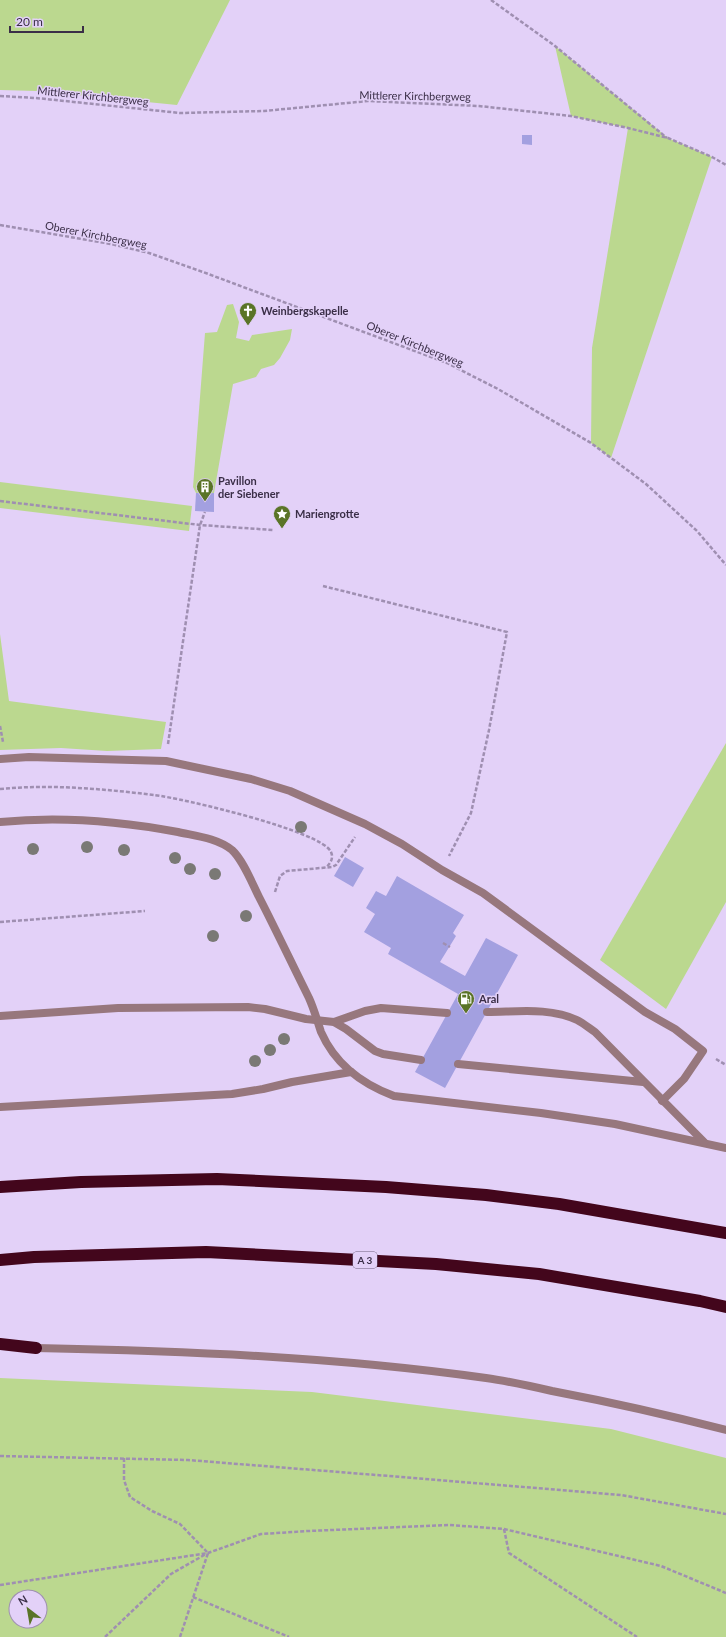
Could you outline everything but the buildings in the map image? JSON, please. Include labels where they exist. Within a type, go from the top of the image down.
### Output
[{"type":"highway","points":[[0,1187],[81,1182],[217,1179],[386,1187],[486,1195],[559,1204],[726,1233]]},
{"type":"highway","name":"A 3","points":[[0,1260],[34,1257],[206,1252],[436,1264],[539,1274],[700,1301],[726,1307]]},
{"type":"highway","points":[[0,1344],[36,1348]]},
{"type":"lane","points":[[0,759],[29,757],[166,761],[251,778],[290,791],[371,827],[483,893],[645,1012],[675,1029],[703,1050],[684,1079],[662,1101]]},
{"type":"lane","points":[[0,822],[30,820],[91,821],[154,828],[208,838],[225,846],[236,854],[262,904],[309,999],[329,1048],[350,1072],[375,1089],[394,1096],[541,1113],[615,1124],[726,1148]]},
{"type":"lane","points":[[0,1016],[118,1008],[248,1007],[334,1022],[346,1029],[375,1051],[383,1054],[421,1060]]},
{"type":"lane","points":[[334,1022],[365,1011],[381,1008],[447,1013]]},
{"type":"lane","points":[[487,1012],[549,1012],[578,1020],[595,1032],[704,1143]]},
{"type":"lane","points":[[458,1064],[643,1082]]},
{"type":"lane","points":[[0,1107],[232,1094],[263,1090],[292,1082],[350,1072]]},
{"type":"lane","points":[[36,1348],[134,1350],[263,1356],[336,1361],[413,1369],[488,1378],[598,1399],[661,1413],[726,1430]]},
{"type":"path","points":[[491,0],[555,46],[668,138]]},
{"type":"path","name":"Mittlerer Kirchbergweg","points":[[0,96],[36,98],[180,113],[264,111],[368,101],[479,106],[571,116],[668,138],[712,157],[726,165]]},
{"type":"path","name":"Oberer Kirchbergweg","points":[[0,225],[111,244],[149,253],[447,363],[498,389],[591,443],[651,488],[697,531],[726,565]]},
{"type":"path","points":[[0,501],[200,525],[273,530]]},
{"type":"path","points":[[166,761],[200,525],[204,512]]},
{"type":"path","points":[[323,586],[506,632],[489,730],[471,813],[442,870]]},
{"type":"path","points":[[0,789],[50,787],[97,790],[156,795],[203,804],[286,828],[323,844],[332,854],[331,861],[326,868]]},
{"type":"path","points":[[262,904],[271,900],[274,896],[280,876],[287,871],[326,868],[336,865],[348,847]]},
{"type":"path","points":[[0,922],[145,911]]},
{"type":"path","points":[[443,943],[450,947]]},
{"type":"path","points":[[0,1456],[188,1460],[621,1495],[726,1514]]},
{"type":"path","points":[[124,1458],[124,1480],[130,1497],[152,1511],[180,1524],[208,1552]]},
{"type":"path","points":[[0,1586],[208,1552],[261,1534],[450,1525],[504,1528],[661,1566],[726,1593]]},
{"type":"path","points":[[504,1528],[509,1553],[637,1637]]},
{"type":"path","points":[[180,1637],[208,1552]]},
{"type":"path","points":[[105,1637],[171,1574],[208,1552]]},
{"type":"path","points":[[194,1597],[289,1637]]},
{"type":"green space","points":[[0,0],[230,0],[177,105],[37,91],[0,90]]},
{"type":"green space","points":[[555,46],[668,138],[712,157],[611,458],[591,443],[592,348],[628,128],[571,116]]},
{"type":"green space","points":[[233,304],[239,322],[236,338],[249,341],[252,335],[292,329],[290,340],[280,358],[274,365],[261,369],[256,377],[233,384],[214,493],[196,493],[193,487],[205,333],[217,332],[227,305]]},
{"type":"green space","points":[[0,482],[192,506],[189,531],[0,508]]},
{"type":"green space","points":[[0,634],[9,701],[166,722],[161,749],[107,751],[61,748],[0,750]]},
{"type":"green space","points":[[726,743],[726,902],[666,1009],[600,960]]},
{"type":"green space","points":[[0,1378],[312,1392],[611,1429],[726,1458],[726,1637],[0,1637]]},
{"type":"place","name":"Weinbergskapelle","points":[[248,326]]},
{"type":"place","name":"Pavillon der Siebener","points":[[205,502]]},
{"type":"place","name":"Mariengrotte","points":[[282,529]]},
{"type":"place","name":"Aral","points":[[466,1014]]}]
